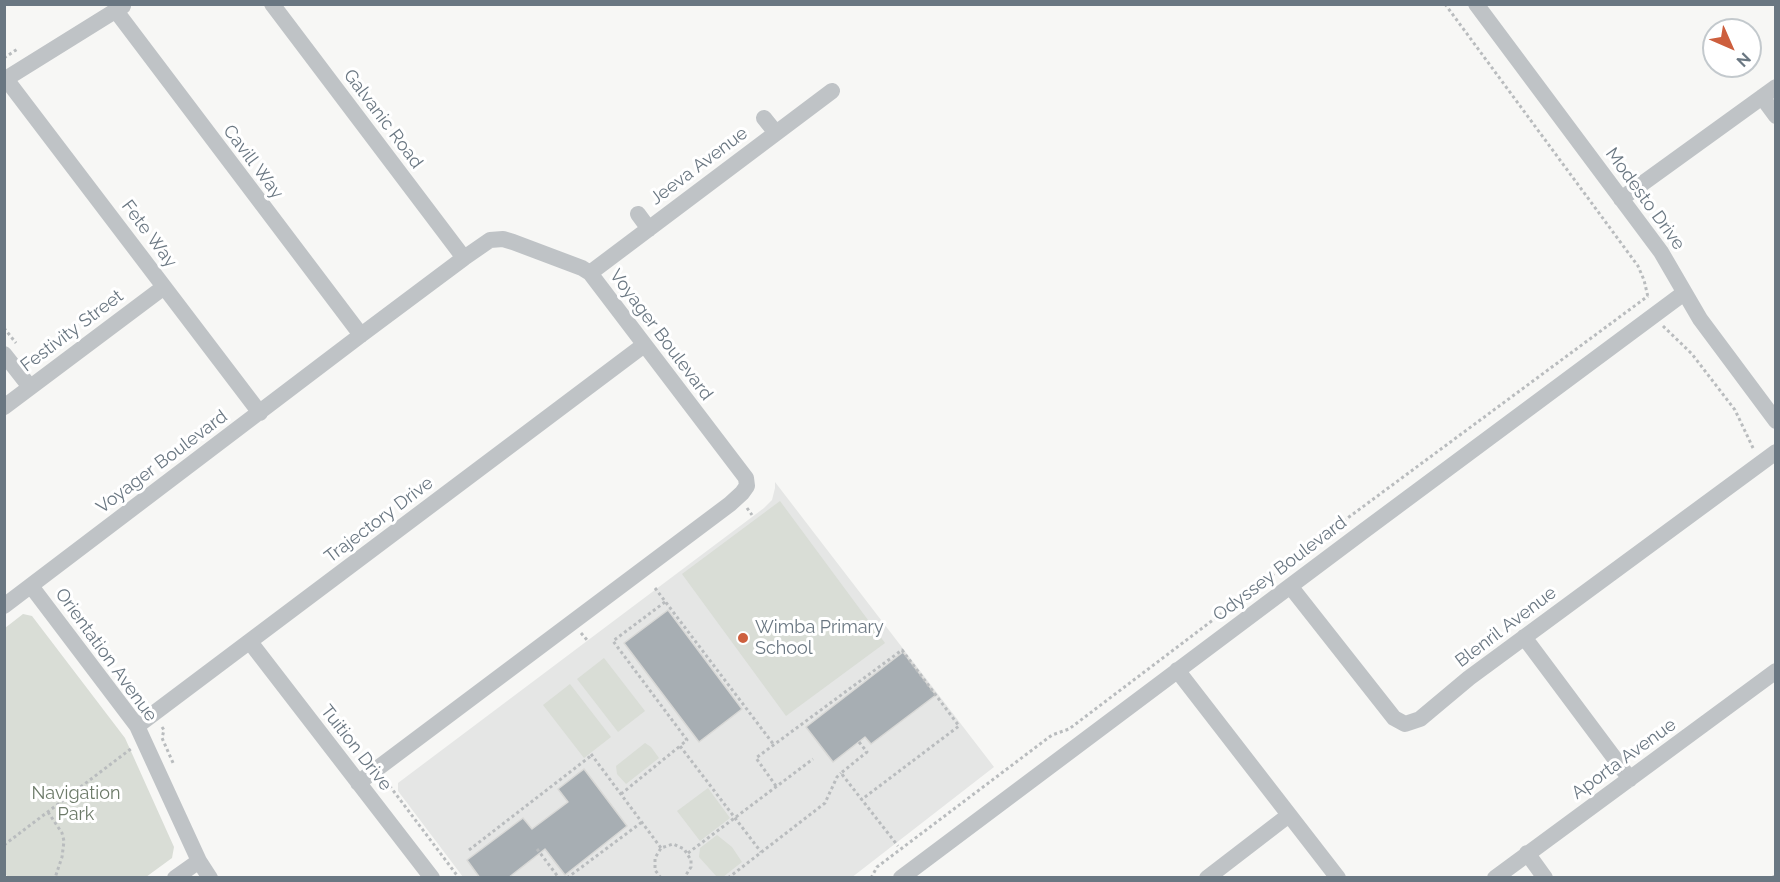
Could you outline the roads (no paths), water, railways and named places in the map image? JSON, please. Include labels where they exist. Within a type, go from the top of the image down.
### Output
[{"type":"street","name":"Galvanic Road","points":[[272,4],[464,258]]},
{"type":"street","name":"Modesto Drive","points":[[1476,4],[1661,252],[1700,319],[1776,421]]},
{"type":"street","points":[[5,79],[121,8]]},
{"type":"street","name":"Cavill Way","points":[[121,8],[159,69],[361,335]]},
{"type":"street","name":"Fete Way","points":[[5,79],[260,413]]},
{"type":"street","name":"Jeeva Avenue","points":[[590,273],[832,91]]},
{"type":"street","points":[[1621,199],[1769,92],[1776,116]]},
{"type":"street","points":[[765,118],[776,133]]},
{"type":"street","points":[[638,214],[649,229]]},
{"type":"street","name":"Voyager Boulevard","points":[[4,606],[490,240],[502,239],[582,268],[590,273],[746,478],[747,486],[742,493],[358,783]]},
{"type":"street","name":"Festivity Street","points":[[4,406],[164,287]]},
{"type":"street","name":"Odyssey Boulevard","points":[[901,878],[1684,293]]},
{"type":"street","name":"Trajectory Drive","points":[[137,726],[644,345]]},
{"type":"street","points":[[4,354],[30,387]]},
{"type":"street","name":"Blenril Avenue","points":[[1290,586],[1394,718],[1405,724],[1420,719],[1469,678],[1776,452]]},
{"type":"street","name":"Orientation Avenue","points":[[31,586],[137,726],[199,861],[210,878]]},
{"type":"street","points":[[1524,637],[1630,779]]},
{"type":"street","name":"Tuition Drive","points":[[250,642],[432,878]]},
{"type":"street","points":[[1177,670],[1338,878]]},
{"type":"street","name":"Aporta Avenue","points":[[1495,878],[1776,671]]},
{"type":"street","points":[[1207,878],[1289,814]]},
{"type":"street","points":[[1527,854],[1545,878]]},
{"type":"street","points":[[175,878],[199,861]]},
{"type":"place","name":"Wimba Primary School","points":[[743,638]]},
{"type":"park label","name":"Navigation Park","points":[[76,804]]}]
